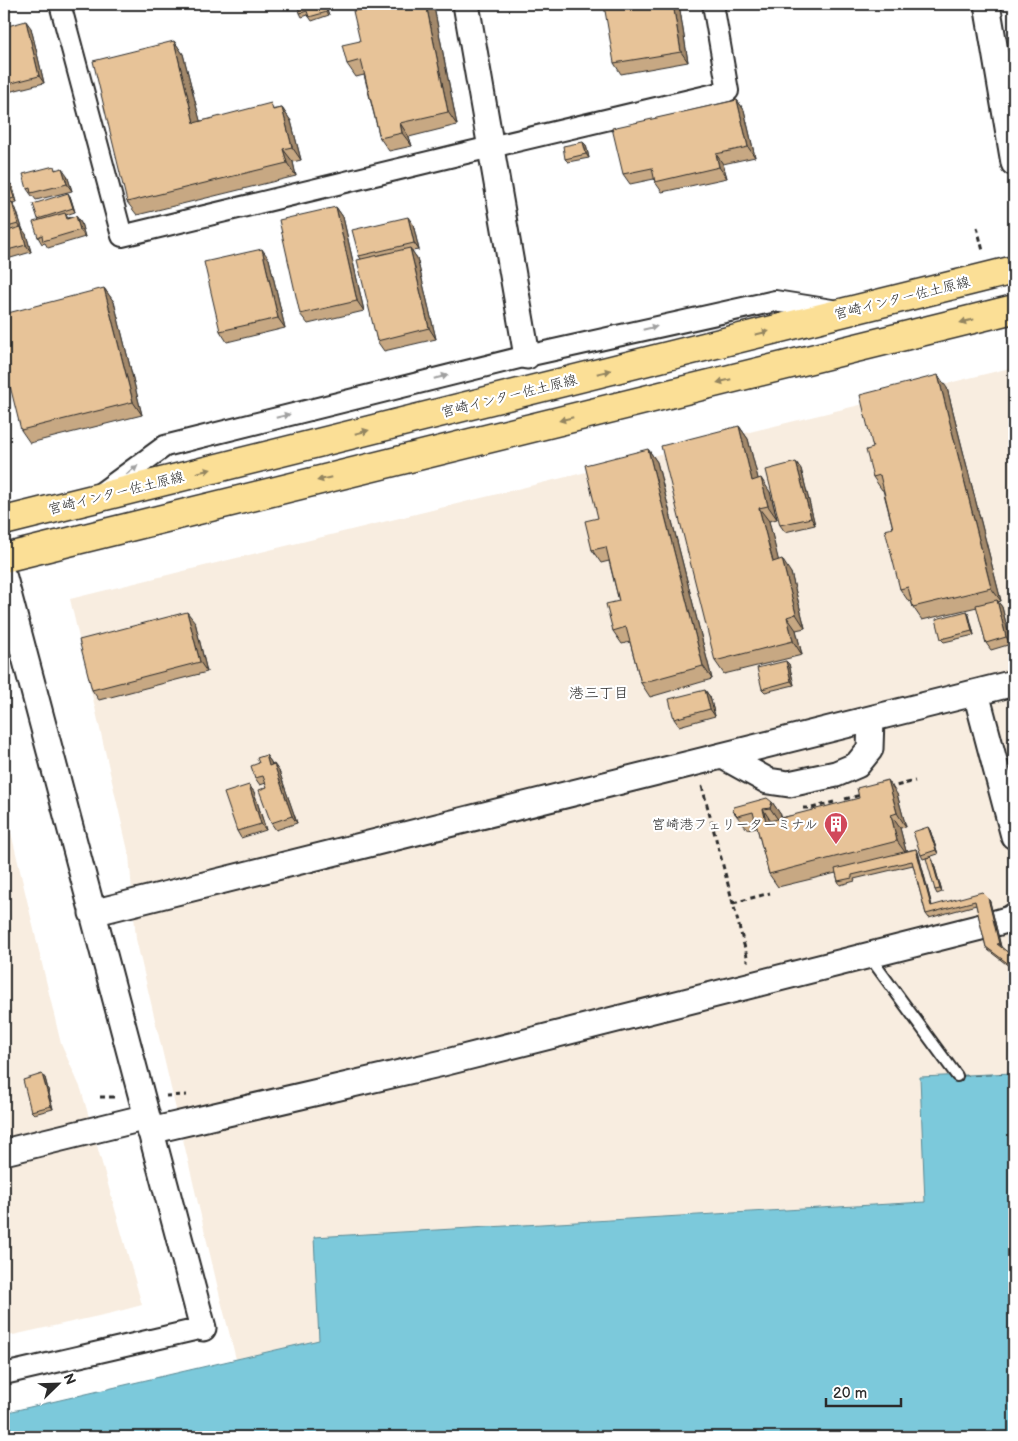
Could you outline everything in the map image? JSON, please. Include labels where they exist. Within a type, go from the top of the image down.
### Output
[{"type":"main road","name":"宮崎インター佐土原線","points":[[4,521],[1014,270]]},
{"type":"main road","points":[[4,558],[1014,309]]},
{"type":"street","points":[[60,4],[122,236],[728,91],[713,4]]},
{"type":"street","points":[[466,4],[527,356]]},
{"type":"street","points":[[987,4],[1014,163]]},
{"type":"street","points":[[93,499],[164,446],[527,356],[775,300],[845,312]]},
{"type":"street","points":[[4,578],[203,1328],[4,1374]]},
{"type":"street","points":[[92,913],[1014,683]]},
{"type":"street","points":[[976,692],[1014,836]]},
{"type":"street","points":[[723,756],[768,781],[789,784],[836,774],[856,765],[870,748],[871,719]]},
{"type":"street","points":[[4,1152],[146,1115],[443,1063],[869,956],[989,925],[1014,916]]},
{"type":"lane","points":[[869,956],[957,1076]]},
{"type":"path","points":[[887,788],[915,781]]},
{"type":"path","points":[[709,782],[701,783],[748,960],[738,963]]},
{"type":"path","points":[[795,807],[812,808],[868,793]]},
{"type":"path","points":[[733,903],[770,893]]},
{"type":"path","points":[[100,1097],[146,1115],[196,1095]]},
{"type":"shaded area","points":[[1014,367],[1014,1073],[921,1078],[926,1202],[314,1237],[319,1340],[236,1359],[136,939],[129,855],[70,599]]},
{"type":"shaded area","points":[[4,803],[61,1044],[81,1089],[142,1305],[4,1337]]},
{"type":"water","points":[[1014,1073],[1014,1437],[4,1437],[4,1413],[319,1340],[314,1237],[925,1202],[920,1077]]},
{"type":"building","points":[[297,4],[324,4],[327,12],[309,17],[307,11],[300,13]]},
{"type":"building","points":[[359,4],[426,4],[448,112],[400,123],[402,133],[380,138],[361,60],[347,64],[342,45],[360,41],[353,11],[361,10]]},
{"type":"building","points":[[673,4],[681,52],[614,63],[604,5]]},
{"type":"building","points":[[26,21],[39,76],[4,85],[4,27]]},
{"type":"building","points":[[174,41],[194,123],[271,103],[273,110],[282,108],[292,147],[283,149],[287,163],[127,202],[93,61]]},
{"type":"building","points":[[737,100],[748,147],[716,154],[719,167],[655,182],[652,168],[623,174],[612,128]]},
{"type":"building","points":[[583,142],[586,154],[565,159],[563,146]]},
{"type":"building","points":[[54,166],[55,170],[62,168],[67,184],[31,193],[30,188],[27,189],[23,174]]},
{"type":"building","points":[[9,182],[14,198],[4,201],[4,183]]},
{"type":"building","points":[[68,193],[73,208],[38,219],[33,204]]},
{"type":"building","points":[[12,202],[18,224],[4,228],[4,204]]},
{"type":"building","points":[[336,207],[357,301],[300,314],[279,220]]},
{"type":"building","points":[[65,213],[67,219],[76,216],[80,230],[43,241],[42,235],[38,237],[33,222]]},
{"type":"building","points":[[408,217],[414,243],[359,256],[352,230]]},
{"type":"building","points":[[21,227],[26,245],[4,251],[4,232]]},
{"type":"building","points":[[410,248],[429,328],[377,341],[357,260]]},
{"type":"building","points":[[262,249],[278,318],[220,331],[204,262]]},
{"type":"building","points":[[104,288],[133,402],[21,430],[4,362],[4,314]]},
{"type":"building","points":[[938,375],[991,588],[913,607],[908,587],[900,589],[885,530],[893,528],[880,475],[873,477],[866,450],[873,448],[860,395]]},
{"type":"building","points":[[739,426],[752,481],[761,478],[768,506],[759,508],[773,562],[782,559],[796,614],[787,617],[793,641],[715,661],[661,446]]},
{"type":"building","points":[[648,449],[703,666],[641,683],[626,627],[613,631],[606,604],[619,601],[606,547],[592,550],[585,521],[598,518],[585,465]]},
{"type":"building","points":[[796,462],[811,518],[780,525],[766,470]]},
{"type":"building","points":[[997,600],[1006,637],[986,643],[976,605]]},
{"type":"building","points":[[967,611],[972,631],[941,639],[936,619]]},
{"type":"building","points":[[187,612],[200,662],[92,690],[79,640]]},
{"type":"building","points":[[786,661],[791,681],[762,689],[757,668]]},
{"type":"building","points":[[705,690],[710,709],[674,719],[669,699]]},
{"type":"building","points":[[266,755],[269,766],[274,764],[292,816],[271,823],[259,790],[267,787],[263,776],[255,778],[251,766],[259,763],[257,758]]},
{"type":"building","name":"宮崎港フェリーターミナル","points":[[888,780],[897,813],[891,815],[897,841],[769,874],[753,812],[738,816],[733,811],[734,807],[767,798],[772,802],[770,808],[763,809],[766,822],[859,798],[857,788]]},
{"type":"building","points":[[249,785],[261,824],[237,831],[224,793]]},
{"type":"building","points":[[928,827],[936,850],[921,855],[913,832]]},
{"type":"building","points":[[916,849],[931,906],[982,892],[988,898],[999,944],[997,944],[1014,957],[1014,968],[986,947],[975,901],[926,914],[912,861],[852,875],[852,878],[838,881],[835,869]]},
{"type":"building","points":[[931,857],[940,889],[935,890],[926,858]]},
{"type":"building","points":[[42,1074],[51,1106],[31,1111],[23,1080]]},
{"type":"ferry route","points":[[963,1076],[1014,1074]]},
{"type":"place","name":"宮崎港フェリーターミナル","points":[[836,845]]},
{"type":"district","name":"港三丁目","points":[[599,693]]}]
